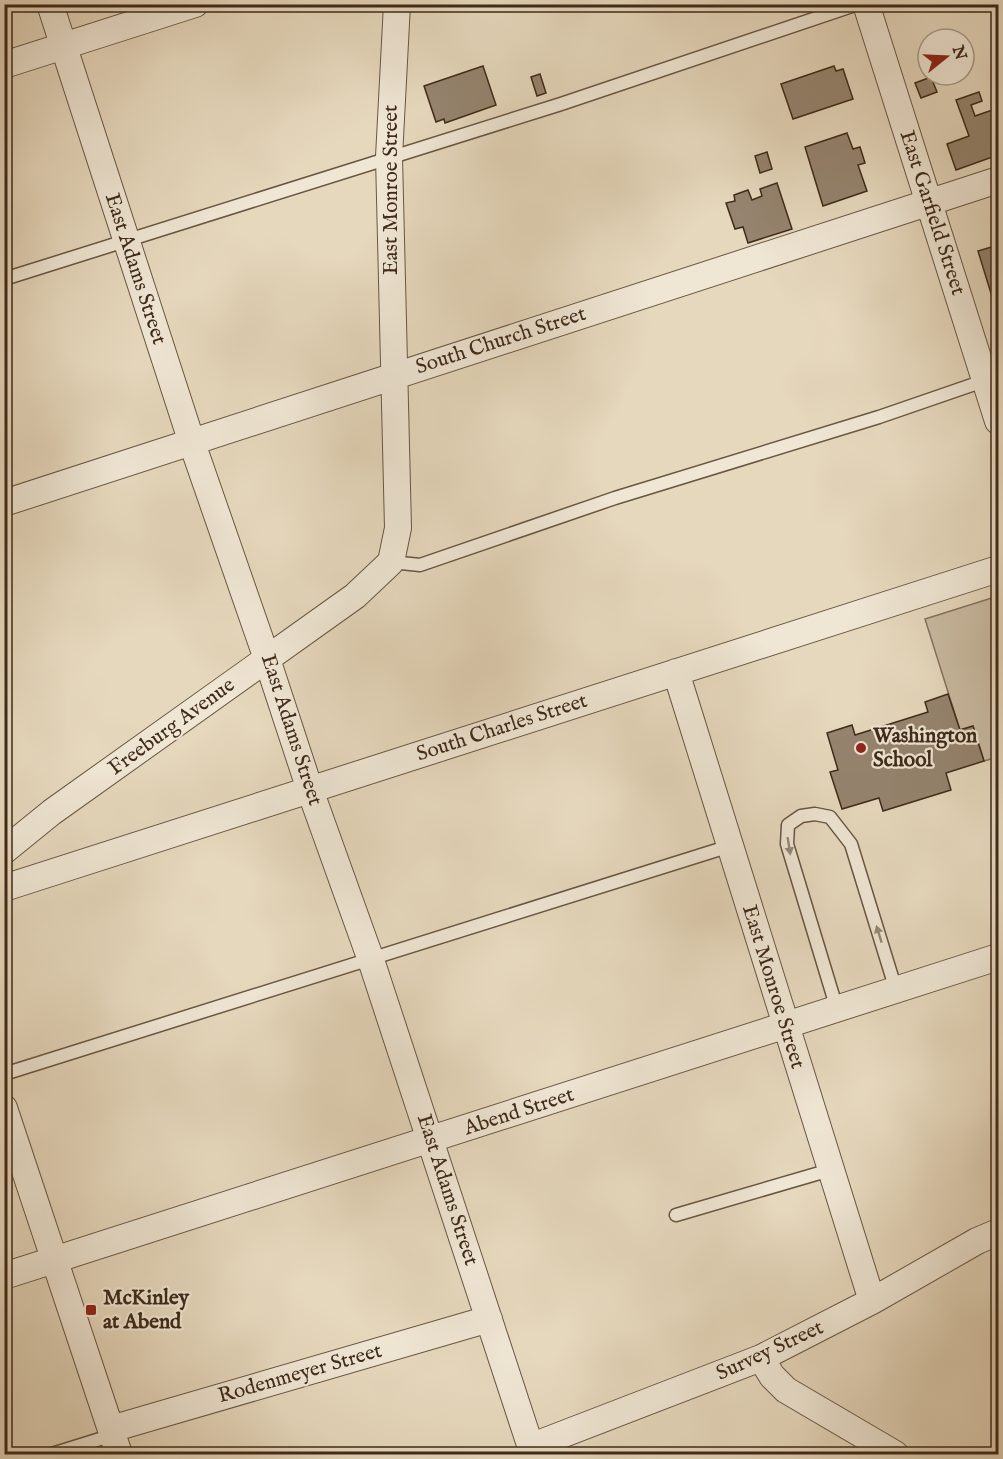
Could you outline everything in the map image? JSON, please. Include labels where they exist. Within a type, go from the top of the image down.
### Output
[{"type":"street","name":"East Adams Street","points":[[50,4],[192,443],[310,790],[371,960],[532,1451]]},
{"type":"street","points":[[4,65],[195,4]]},
{"type":"street","name":"East Monroe Street","points":[[393,376],[389,157],[396,4]]},
{"type":"street","name":"East Garfield Street","points":[[866,4],[929,202],[992,378],[999,421]]},
{"type":"street","name":"South Church Street","points":[[4,503],[999,180]]},
{"type":"street","points":[[391,562],[398,528],[393,376]]},
{"type":"street","name":"Freeburg Avenue","points":[[4,851],[52,812],[354,596],[391,562]]},
{"type":"street","name":"South Charles Street","points":[[4,888],[999,569]]},
{"type":"street","name":"East Monroe Street","points":[[676,672],[872,1301]]},
{"type":"street","name":"Abend Street","points":[[4,1276],[999,957]]},
{"type":"street","points":[[4,1108],[114,1439]]},
{"type":"street","name":"Survey Street","points":[[532,1451],[761,1358],[872,1301],[977,1241],[999,1232]]},
{"type":"street","name":"Rodenmeyer Street","points":[[114,1439],[489,1319]]},
{"type":"street","points":[[761,1358],[772,1376],[786,1390],[895,1455]]},
{"type":"lane","points":[[4,279],[561,104],[858,4]]},
{"type":"lane","points":[[391,562],[420,565],[615,498],[879,417],[992,378]]},
{"type":"lane","points":[[837,1009],[786,844],[788,825],[801,816],[815,814],[830,817],[852,844],[896,990]]},
{"type":"lane","points":[[4,1074],[730,846]]},
{"type":"lane","points":[[676,1215],[830,1170]]},
{"type":"lane","points":[[52,1455],[114,1439]]},
{"type":"shaded area","points":[[998,596],[998,757],[984,761],[973,726],[960,730],[925,619]]},
{"type":"building","points":[[483,66],[496,105],[445,123],[444,119],[436,122],[424,86]]},
{"type":"building","points":[[834,66],[836,71],[843,69],[853,99],[793,119],[781,84]]},
{"type":"building","points":[[540,74],[546,93],[537,96],[531,77]]},
{"type":"building","points":[[917,87],[935,87],[937,92],[921,98]]},
{"type":"building","points":[[979,92],[982,101],[971,105],[975,116],[998,108],[998,155],[956,170],[947,144],[969,136],[956,100]]},
{"type":"building","points":[[847,133],[853,149],[860,147],[865,163],[858,165],[867,191],[823,206],[805,147]]},
{"type":"building","points":[[767,152],[772,169],[760,173],[755,156]]},
{"type":"building","points":[[777,183],[792,229],[748,243],[743,227],[735,229],[726,203],[735,201],[734,195],[748,190],[752,200],[762,196],[760,189]]},
{"type":"building","points":[[998,245],[998,302],[994,303],[978,251]]},
{"type":"building","points":[[948,694],[960,730],[973,726],[984,761],[946,773],[951,790],[883,811],[879,798],[842,809],[830,772],[838,770],[827,733],[852,725],[855,735],[928,712],[925,702]]},
{"type":"place","name":"Washington School","points":[[861,748]]},
{"type":"place","name":"McKinley at Abend","points":[[91,1310]]}]
